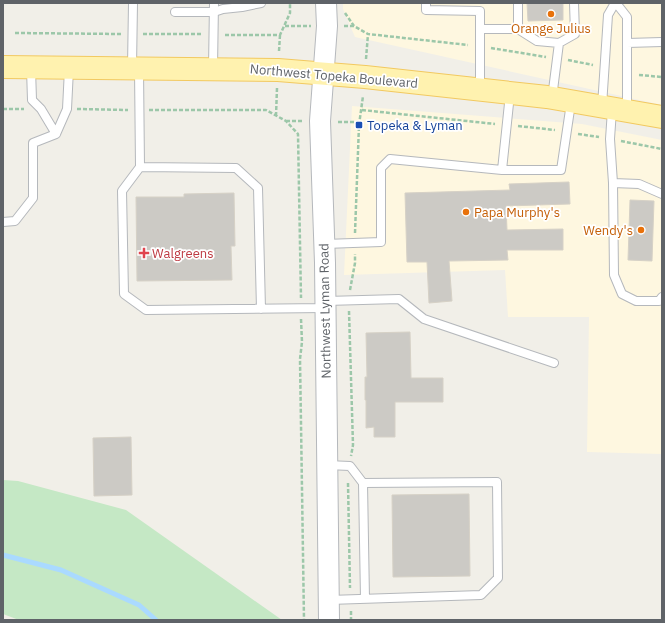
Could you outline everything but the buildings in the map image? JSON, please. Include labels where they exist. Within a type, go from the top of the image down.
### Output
[{"type":"main road","name":"Northwest Topeka Boulevard","points":[[3,67],[213,68],[323,73],[480,89],[562,100],[662,118]]},
{"type":"street","name":"Northwest Lyman Road","points":[[329,620],[324,244],[320,121],[326,26],[334,6]]},
{"type":"lane","points":[[133,3],[133,34],[136,68],[140,167],[122,191],[124,294],[146,310],[261,309],[399,300],[424,319],[554,363]]},
{"type":"lane","points":[[175,12],[214,7],[223,9],[261,3]]},
{"type":"lane","points":[[426,3],[426,10],[480,11],[480,89]]},
{"type":"lane","points":[[518,3],[518,29]]},
{"type":"lane","points":[[480,29],[518,29],[537,40],[559,43],[575,34],[574,3]]},
{"type":"lane","points":[[614,109],[604,67],[608,15],[616,3],[627,17],[627,73],[614,109],[610,139],[613,183],[614,275],[622,294],[636,301],[659,301],[662,297]]},
{"type":"lane","points":[[213,68],[214,7]]},
{"type":"lane","points":[[627,43],[662,42]]},
{"type":"lane","points":[[324,244],[381,242],[381,168],[390,159],[502,170],[561,170],[562,100],[557,58],[559,43]]},
{"type":"lane","points":[[31,67],[32,100],[41,109],[56,134]]},
{"type":"lane","points":[[3,222],[15,221],[33,198],[33,143],[56,134],[67,109],[69,67]]},
{"type":"lane","points":[[502,170],[510,93]]},
{"type":"lane","points":[[140,167],[236,168],[258,188],[261,309]]},
{"type":"lane","points":[[613,183],[639,184],[662,194]]},
{"type":"lane","points":[[327,465],[350,466],[363,483],[365,599]]},
{"type":"lane","points":[[329,600],[481,595],[498,578],[497,482],[363,483]]},
{"type":"path","points":[[16,33],[280,35],[290,12],[290,3]]},
{"type":"path","points":[[334,6],[354,26],[368,34],[480,46],[604,67]]},
{"type":"path","points":[[627,73],[662,77]]},
{"type":"path","points":[[350,287],[355,263],[359,125],[362,110]]},
{"type":"path","points":[[302,342],[300,359],[304,620]]},
{"type":"shaded area","points":[[343,3],[662,3],[662,105],[355,37],[343,9]]},
{"type":"shaded area","points":[[352,106],[582,124],[662,140],[662,454],[587,452],[589,317],[508,317],[505,270],[344,275]]},
{"type":"green space","points":[[3,480],[18,481],[126,510],[282,620],[19,620],[3,614]]},
{"type":"waterway","points":[[3,555],[61,570],[139,605],[156,620]]},
{"type":"place","name":"Orange Julius","points":[[551,14]]},
{"type":"place","name":"Topeka & Lyman","points":[[359,125]]},
{"type":"place","name":"Papa Murphy's","points":[[466,212]]},
{"type":"place","name":"Wendy's","points":[[641,230]]},
{"type":"place","name":"Walgreens","points":[[144,253]]}]
